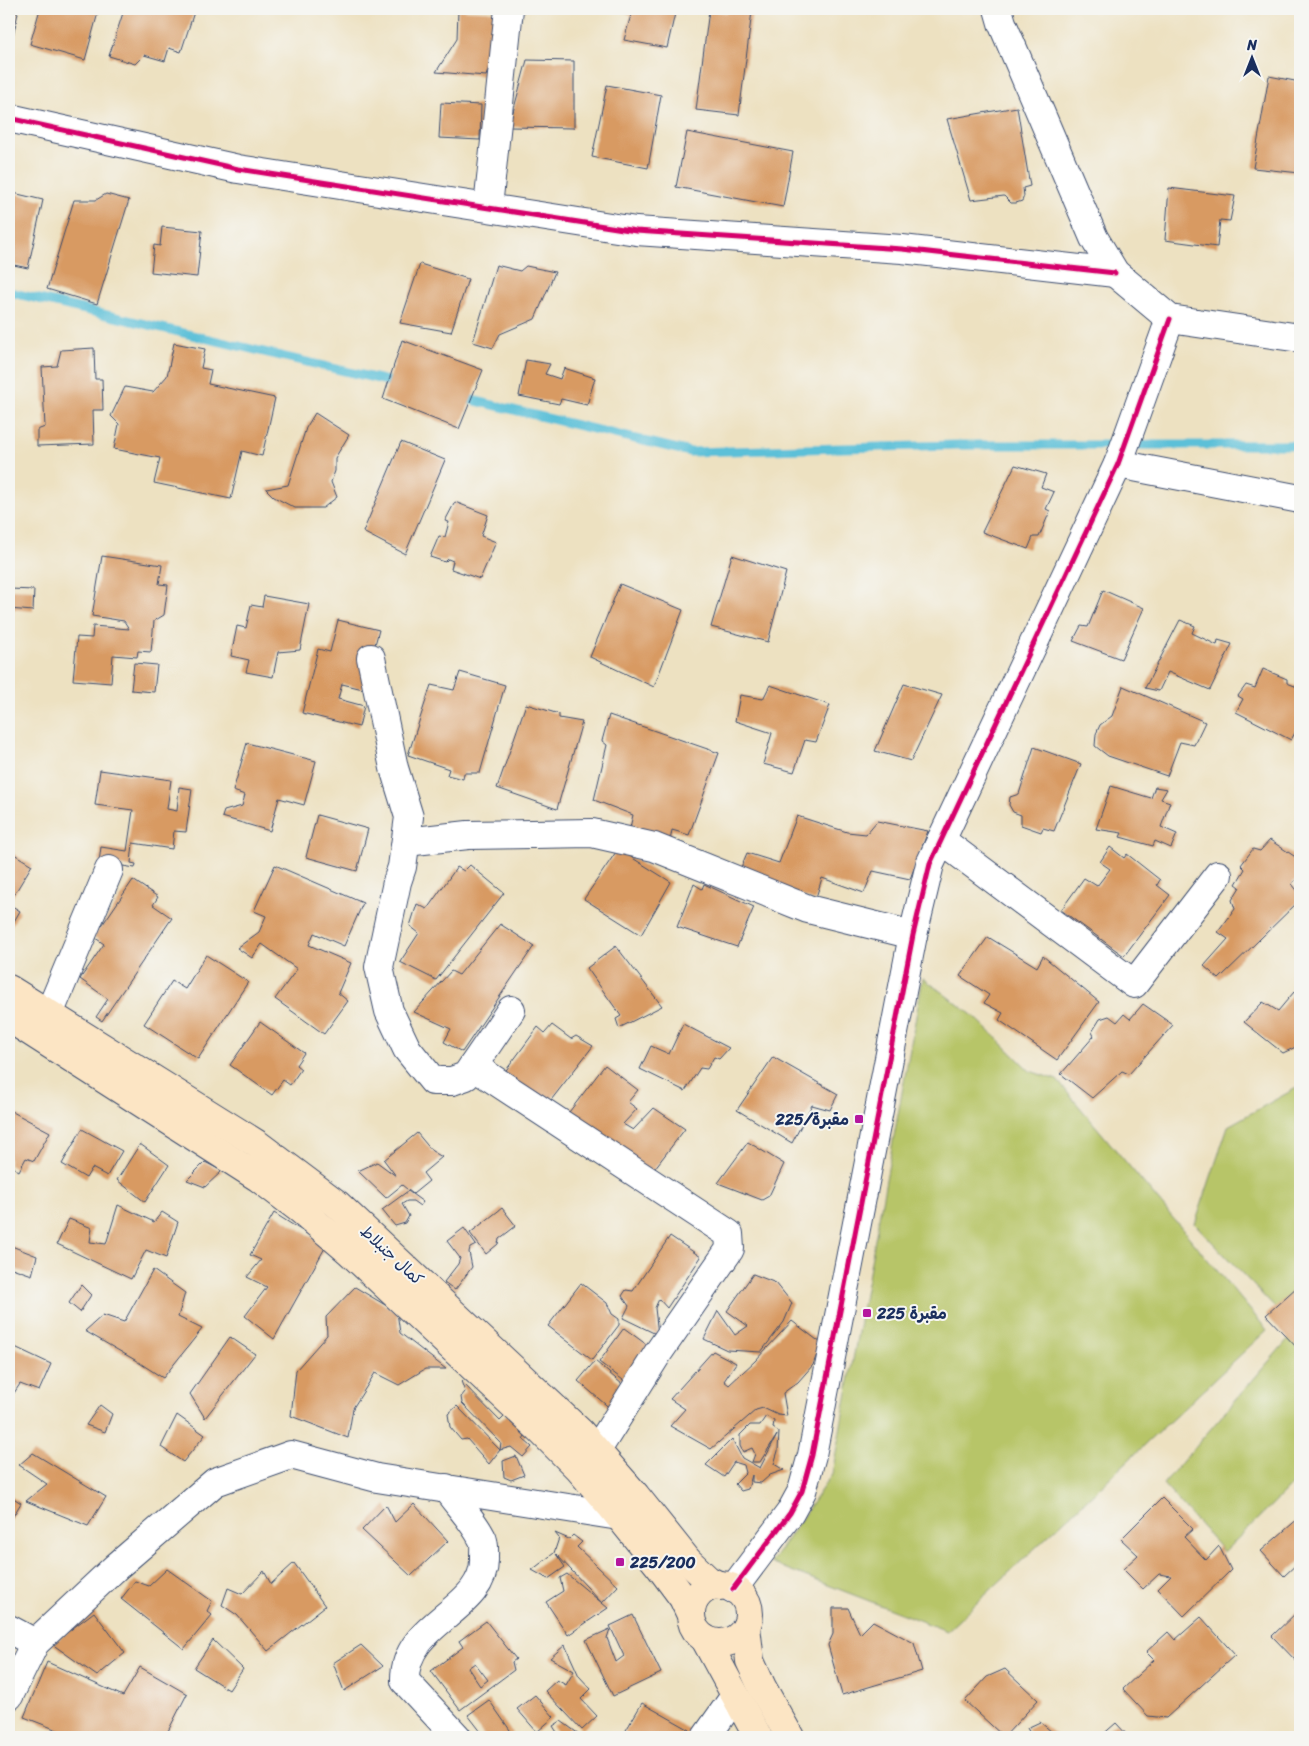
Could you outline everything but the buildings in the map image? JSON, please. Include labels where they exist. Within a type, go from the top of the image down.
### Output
[{"type":"main road","name":"كمال جنبلاط","points":[[9,989],[257,1144],[337,1204],[551,1404],[597,1450],[688,1560],[708,1580],[727,1587]]},
{"type":"main road","name":"كمال جنبلاط","points":[[9,1018],[259,1178],[301,1210],[349,1251],[539,1429],[578,1469],[619,1516],[683,1598],[691,1615]]},
{"type":"main road","points":[[758,1737],[705,1640],[693,1624],[691,1615],[693,1605],[705,1589],[714,1586],[727,1587],[741,1595],[746,1602],[748,1619],[746,1627],[750,1661],[766,1695],[790,1737]]},
{"type":"main road","points":[[705,1640],[725,1643],[734,1640],[746,1627]]},
{"type":"street","points":[[488,208],[509,9]]},
{"type":"street","points":[[998,9],[1002,23],[1094,238],[1115,273],[1170,319],[1300,338]]},
{"type":"street","points":[[9,118],[238,169],[636,231],[902,249],[1115,273]]},
{"type":"street","points":[[727,1587],[790,1513],[802,1491],[812,1455],[913,935],[930,864],[1118,464],[1170,319]]},
{"type":"street","points":[[1118,464],[1300,499]]},
{"type":"street","points":[[371,658],[394,768],[409,818],[402,867],[380,967],[389,1011],[407,1049],[433,1081],[452,1081],[466,1076],[511,1010]]},
{"type":"street","points":[[406,842],[468,835],[592,833],[654,847],[808,909],[913,935]]},
{"type":"street","points":[[941,840],[1134,984],[1218,875]]},
{"type":"street","points":[[49,1014],[109,870]]},
{"type":"street","points":[[472,1066],[729,1234],[730,1249],[658,1353],[597,1450]]},
{"type":"street","points":[[9,1696],[35,1643],[116,1567],[215,1482],[291,1455],[377,1478],[619,1516]]},
{"type":"street","points":[[446,1488],[483,1540],[485,1566],[475,1590],[424,1635],[411,1650],[405,1668],[405,1681],[457,1737]]},
{"type":"street","points":[[9,1629],[35,1643]]},
{"type":"street","points":[[706,1737],[735,1696]]},
{"type":"green space","points":[[923,978],[976,1018],[1030,1071],[1057,1080],[1267,1330],[947,1631],[771,1563],[832,1474]]},
{"type":"green space","points":[[1300,1086],[1300,1477],[1224,1552],[1163,1484],[1296,1330],[1195,1224],[1228,1126]]},
{"type":"waterway","points":[[9,292],[400,384]]},
{"type":"waterway","points":[[459,397],[690,452],[956,445],[1300,445]]},
{"type":"cycle path","points":[[9,118],[238,169],[636,231],[902,249],[1115,273]]},
{"type":"cycle path","points":[[733,1589],[790,1513],[802,1491],[812,1455],[913,935],[930,864],[1118,464],[1170,319]]},
{"type":"place","name":"مقبرة/225","points":[[859,1119]]},
{"type":"place","name":"مقبرة 225","points":[[867,1313]]},
{"type":"place","name":"225/200","points":[[620,1562]]}]
